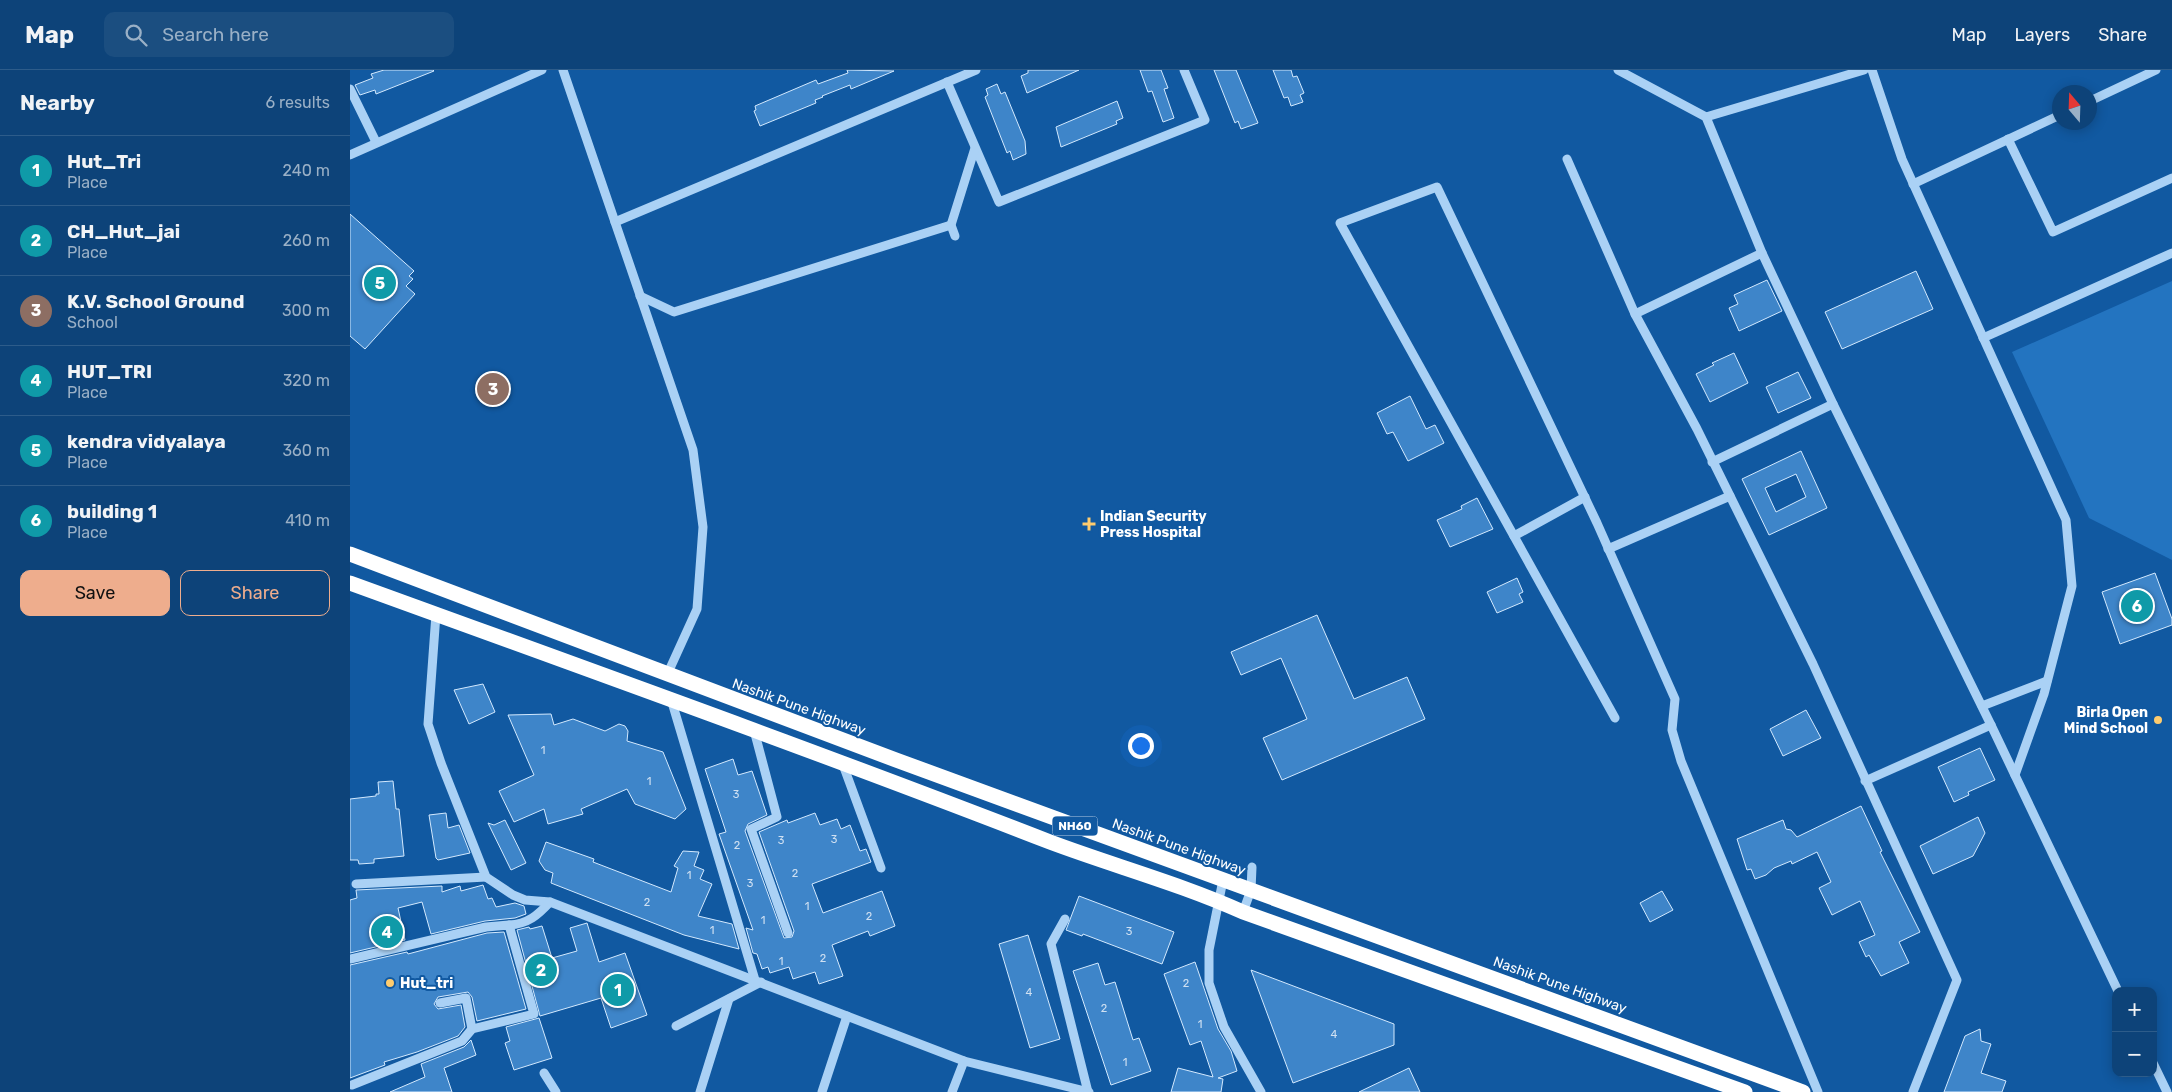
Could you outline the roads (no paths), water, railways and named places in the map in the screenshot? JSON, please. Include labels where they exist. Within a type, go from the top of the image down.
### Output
[{"type":"highway","name":"Nashik Pune Highway","points":[[350,554],[667,675],[1802,1092]]},
{"type":"highway","name":"NH60","points":[[350,583],[754,729],[1096,860],[1220,901],[1243,912],[1745,1092]]},
{"type":"street","points":[[350,154],[542,70]]},
{"type":"street","points":[[563,70],[693,450],[704,527],[697,609],[667,675]]},
{"type":"street","points":[[615,222],[976,70]]},
{"type":"street","points":[[947,82],[999,202],[1205,120],[1184,70]]},
{"type":"street","points":[[1618,70],[1706,117],[1762,253],[2116,987]]},
{"type":"street","points":[[1706,117],[1864,70]]},
{"type":"street","points":[[1872,70],[1902,159],[2020,423],[2066,520],[2072,586],[2047,681],[2015,775]]},
{"type":"street","points":[[2097,98],[2156,70]]},
{"type":"street","points":[[350,89],[376,142]]},
{"type":"street","points":[[1913,184],[2052,119]]},
{"type":"street","points":[[2008,139],[2053,232],[2172,178]]},
{"type":"street","points":[[955,236],[951,225],[975,148]]},
{"type":"street","points":[[1567,159],[1635,314],[1730,496],[1813,664],[1957,980],[1913,1092]]},
{"type":"street","points":[[1615,718],[1340,223],[1437,187],[1584,497],[1675,699],[1672,730],[1681,761],[1818,1092]]},
{"type":"street","points":[[640,296],[674,312],[951,225]]},
{"type":"street","points":[[1635,314],[1762,253]]},
{"type":"street","points":[[1983,338],[2172,253]]},
{"type":"street","points":[[1712,462],[1834,404]]},
{"type":"street","points":[[1608,549],[1730,496]]},
{"type":"street","points":[[1514,536],[1584,497]]},
{"type":"street","points":[[436,614],[428,724],[441,763],[486,877]]},
{"type":"street","points":[[1982,706],[2047,681]]},
{"type":"street","points":[[671,699],[758,981]]},
{"type":"street","points":[[1865,781],[1991,725]]},
{"type":"street","points":[[754,729],[777,817],[751,828],[788,933]]},
{"type":"street","points":[[842,762],[880,868]]},
{"type":"street","points":[[1243,912],[1251,890],[1252,867]]},
{"type":"street","points":[[356,884],[486,877],[525,900],[550,902],[964,1061],[1088,1092],[1052,944],[1065,919]]},
{"type":"street","points":[[1223,880],[1209,950],[1209,984],[1224,1027],[1261,1092]]},
{"type":"street","points":[[350,959],[486,927],[520,924],[538,915],[550,902]]},
{"type":"street","points":[[352,1085],[462,1041],[472,1029],[534,1014],[509,925]]},
{"type":"street","points":[[676,1026],[758,981]]},
{"type":"street","points":[[440,1003],[466,998],[472,1029]]},
{"type":"street","points":[[700,1092],[729,998]]},
{"type":"street","points":[[822,1092],[847,1016]]},
{"type":"street","points":[[952,1092],[964,1061]]},
{"type":"street","points":[[2157,1071],[2167,1092]]},
{"type":"street","points":[[544,1073],[556,1092]]},
{"type":"place","name":"kendra vidyalaya","points":[[380,283]]},
{"type":"place","name":"K.V. School Ground","points":[[493,389]]},
{"type":"place","name":"Indian Security Press Hospital","points":[[1089,524]]},
{"type":"place","name":"building 1","points":[[2137,606]]},
{"type":"place","name":"Birla Open Mind School","points":[[2158,720]]},
{"type":"place","name":"HUT_TRI","points":[[387,932]]},
{"type":"place","name":"CH_Hut_jai","points":[[541,970]]},
{"type":"place","name":"Hut_tri","points":[[390,983]]},
{"type":"place","name":"Hut_Tri","points":[[618,990]]}]
